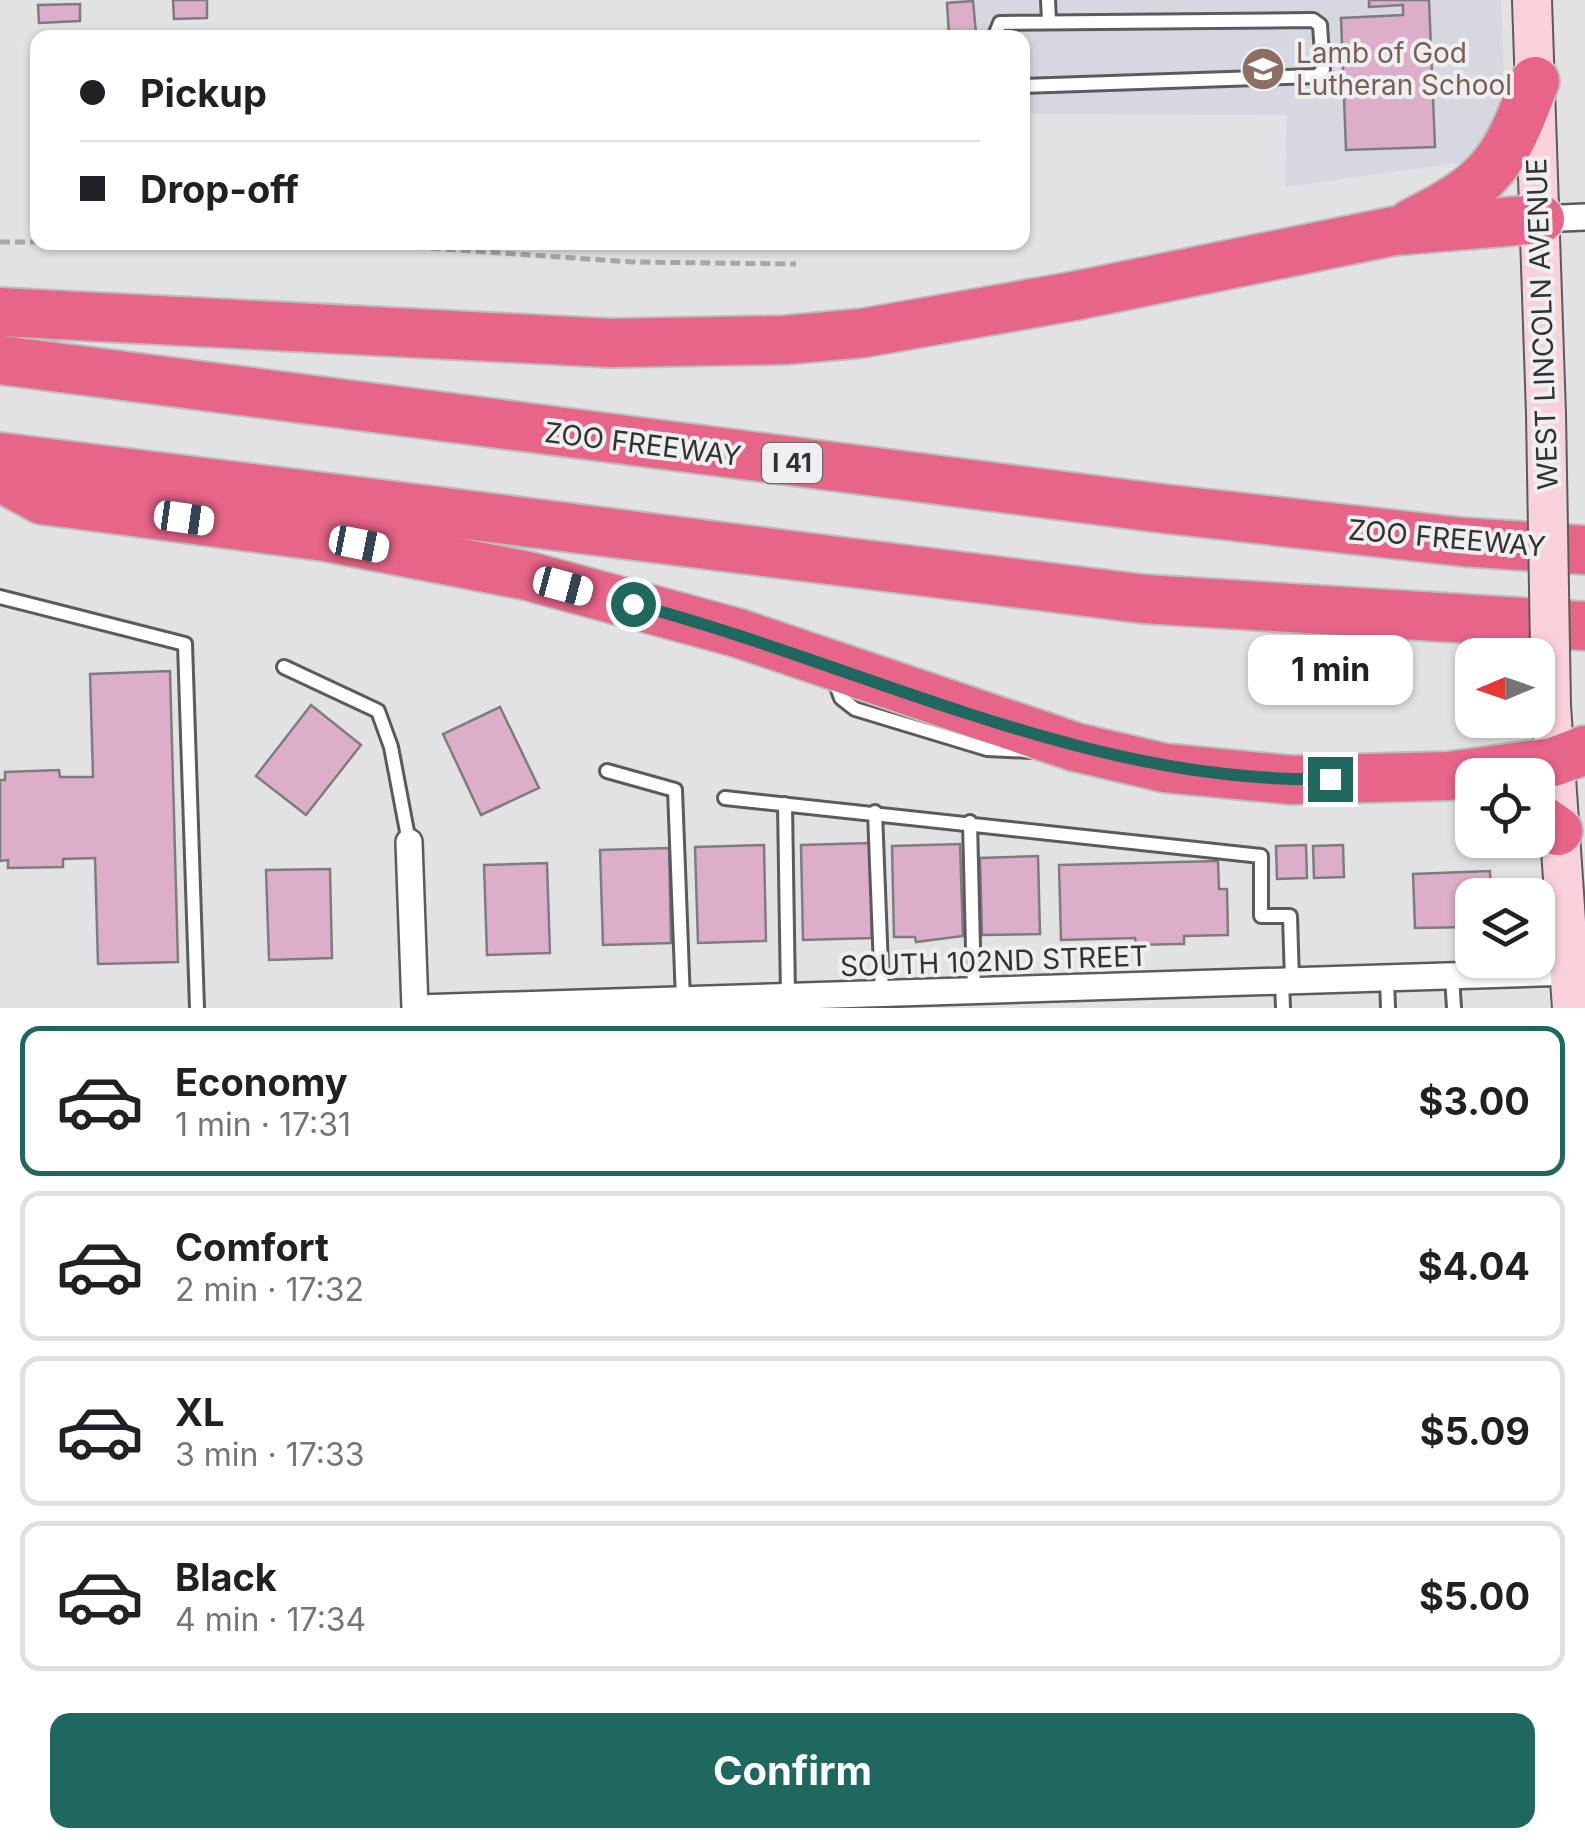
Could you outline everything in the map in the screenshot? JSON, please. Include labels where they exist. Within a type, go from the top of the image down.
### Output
[{"type":"highway","points":[[1394,231],[1456,201],[1486,179],[1514,138],[1535,81]]},
{"type":"highway","points":[[0,312],[610,342],[786,340],[864,333],[1055,299],[1394,231],[1562,218]]},
{"type":"highway","name":"ZOO FREEWAY","points":[[0,360],[1158,508],[1585,550]]},
{"type":"highway","points":[[0,457],[1144,599],[1585,626]]},
{"type":"highway","points":[[0,477],[42,500],[326,537],[528,576],[738,632],[1075,747],[1222,777],[1455,781]]},
{"type":"main road","name":"WEST LINCOLN AVENUE","points":[[1532,0],[1535,81],[1562,218],[1546,414],[1550,706],[1569,756],[1555,801]]},
{"type":"main road","name":"WEST LINCOLN AVENUE","points":[[1554,858],[1576,985]]},
{"type":"street","points":[[409,842],[417,1008]]},
{"type":"street","name":"SOUTH 102ND STREET","points":[[417,1008],[686,1003],[974,990],[1012,999],[1191,996],[1287,981],[1387,978],[1452,977],[1576,985]]},
{"type":"lane","points":[[1048,0],[1048,21]]},
{"type":"lane","points":[[997,30],[1000,23],[1048,21],[1313,20],[1320,25],[1323,70],[1317,76],[1030,86]]},
{"type":"lane","points":[[0,597],[186,644],[196,1008]]},
{"type":"lane","points":[[284,667],[378,711],[391,747],[409,842]]},
{"type":"lane","points":[[607,771],[675,790],[686,1003]]},
{"type":"lane","points":[[725,798],[1261,856],[1262,916],[1290,916],[1283,1008]]},
{"type":"lane","points":[[785,804],[788,997]]},
{"type":"lane","points":[[875,812],[882,994]]},
{"type":"lane","points":[[970,822],[974,990]]},
{"type":"lane","points":[[1452,977],[1454,1008]]},
{"type":"lane","points":[[1387,978],[1388,1008]]},
{"type":"path","points":[[0,242],[30,242]]},
{"type":"path","points":[[457,250],[632,262],[796,264]]},
{"type":"shaded area","name":"Lamb of God Lutheran School","points":[[950,0],[1501,0],[1505,101],[1492,132],[1465,162],[1285,187],[1287,115],[1030,114],[1030,30],[952,30]]},
{"type":"building","points":[[173,0],[207,0],[207,18],[174,19]]},
{"type":"building","points":[[1369,0],[1429,0],[1435,147],[1346,150],[1341,18],[1403,15],[1403,5],[1369,7]]},
{"type":"building","points":[[973,1],[976,30],[949,30],[947,3]]},
{"type":"building","points":[[80,4],[80,21],[39,23],[38,5]]},
{"type":"building","points":[[170,671],[178,962],[98,964],[95,858],[63,859],[63,867],[8,868],[8,860],[0,861],[0,780],[5,780],[5,772],[59,770],[60,777],[93,777],[90,674]]},
{"type":"building","points":[[311,705],[361,745],[306,815],[256,776]]},
{"type":"building","points":[[500,707],[539,788],[481,815],[443,734]]},
{"type":"building","points":[[870,843],[872,938],[803,940],[801,845]]},
{"type":"building","points":[[960,844],[963,936],[916,942],[915,937],[894,937],[892,846]]},
{"type":"building","points":[[764,845],[766,941],[698,943],[695,847]]},
{"type":"building","points":[[1306,845],[1307,878],[1277,879],[1276,846]]},
{"type":"building","points":[[1343,845],[1344,877],[1314,878],[1313,846]]},
{"type":"building","points":[[669,848],[671,943],[603,945],[600,850]]},
{"type":"building","points":[[1038,856],[1040,934],[982,935],[980,858]]},
{"type":"building","points":[[1218,861],[1219,889],[1227,889],[1228,935],[1184,936],[1184,944],[1136,945],[1135,938],[1061,940],[1059,865]]},
{"type":"building","points":[[547,863],[550,953],[487,955],[484,865]]},
{"type":"building","points":[[330,869],[332,958],[269,960],[266,870]]},
{"type":"building","points":[[1490,871],[1490,878],[1455,878],[1455,927],[1415,928],[1413,874]]},
{"type":"place","name":"Lamb of God Lutheran School","points":[[1263,69]]},
{"type":"route","points":[[633,604],[738,632],[1075,747],[1222,777],[1330,779]]}]
